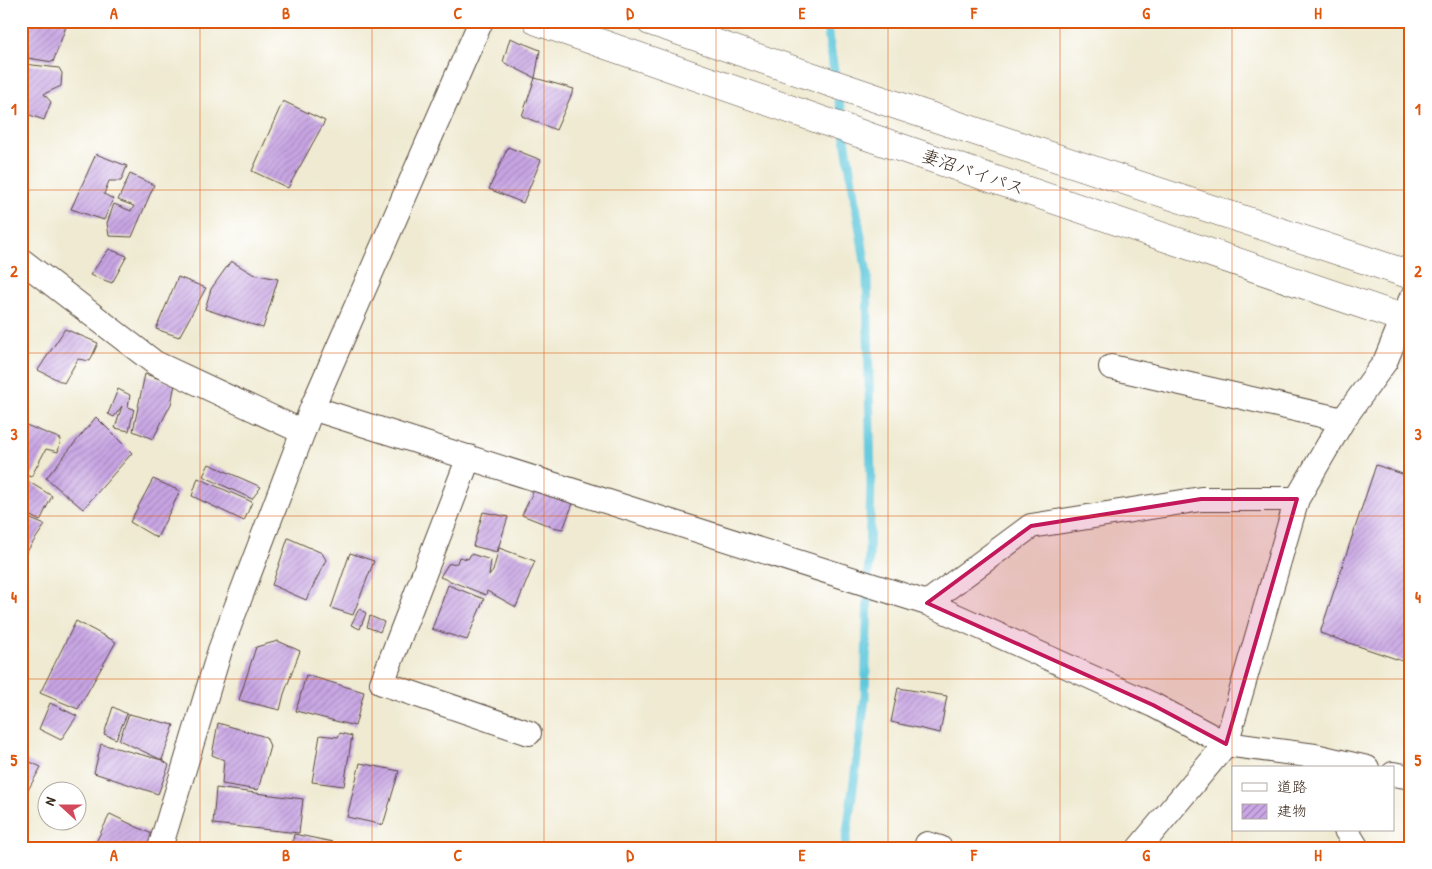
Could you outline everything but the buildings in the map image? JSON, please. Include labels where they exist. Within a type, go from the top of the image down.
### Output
[{"type":"highway","name":"妻沼バイパス","points":[[537,21],[884,142],[1408,312]]},
{"type":"highway","points":[[651,22],[1411,275]]},
{"type":"street","points":[[160,848],[220,650],[312,408],[481,21]]},
{"type":"street","points":[[21,260],[155,363],[303,432]]},
{"type":"street","points":[[1138,848],[1226,744],[1297,499],[1343,420],[1385,362],[1408,312]]},
{"type":"street","points":[[1111,367],[1343,420]]},
{"type":"street","points":[[312,408],[927,603],[1153,705],[1226,744],[1313,762],[1349,766]]},
{"type":"street","points":[[469,457],[382,684],[529,733]]},
{"type":"street","points":[[927,603],[1032,526],[1201,499],[1297,499]]},
{"type":"street","points":[[1394,774],[1411,777]]},
{"type":"street","points":[[1347,832],[1357,848]]},
{"type":"street","points":[[926,848],[926,844],[940,848]]},
{"type":"highlighted area","points":[[1201,499],[1297,499],[1226,744],[1153,705],[927,603],[1031,526]]},
{"type":"waterway","points":[[826,21],[867,274],[871,483],[865,699],[845,848]]}]
